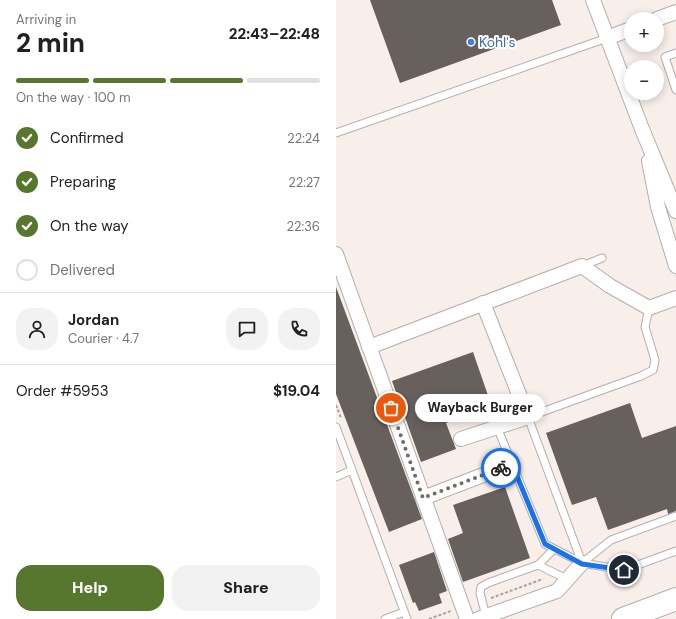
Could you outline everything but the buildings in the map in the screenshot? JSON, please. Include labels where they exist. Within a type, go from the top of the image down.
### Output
[{"type":"highway","points":[[623,619],[676,599]]},
{"type":"street","points":[[593,0],[642,130],[676,211]]},
{"type":"street","points":[[664,17],[676,12]]},
{"type":"street","points":[[607,38],[624,32]]},
{"type":"street","points":[[642,130],[658,207],[676,266]]},
{"type":"street","points":[[336,254],[465,613]]},
{"type":"street","points":[[369,348],[582,266],[610,286],[649,308],[676,298]]},
{"type":"street","points":[[461,439],[528,417],[483,303]]},
{"type":"street","points":[[423,498],[512,464]]},
{"type":"street","points":[[482,618],[557,591],[582,564]]},
{"type":"lane","points":[[336,133],[607,38]]},
{"type":"lane","points":[[676,53],[665,57],[676,90]]},
{"type":"lane","points":[[582,266],[602,258]]},
{"type":"lane","points":[[582,564],[528,417],[641,376],[653,370],[655,360],[645,328],[649,308]]},
{"type":"lane","points":[[336,427],[405,615],[385,619]]},
{"type":"lane","points":[[497,427],[545,544],[582,564],[624,570],[676,550]]},
{"type":"lane","points":[[336,477],[352,470]]},
{"type":"lane","points":[[582,564],[611,540],[676,516]]},
{"type":"lane","points":[[482,618],[481,587],[488,583],[538,565],[554,549]]},
{"type":"lane","points":[[538,565],[568,579]]},
{"type":"path","points":[[482,601],[551,576],[554,573]]},
{"type":"path","points":[[429,619],[465,613]]},
{"type":"way so far","points":[[391,408],[423,498],[501,468]]},
{"type":"place","name":"Kohl's","points":[[471,42]]},
{"type":"place","name":"Wayback Burger","points":[[391,408]]},
{"type":"route","points":[[501,468],[512,464],[545,544],[582,564],[624,570]]}]
